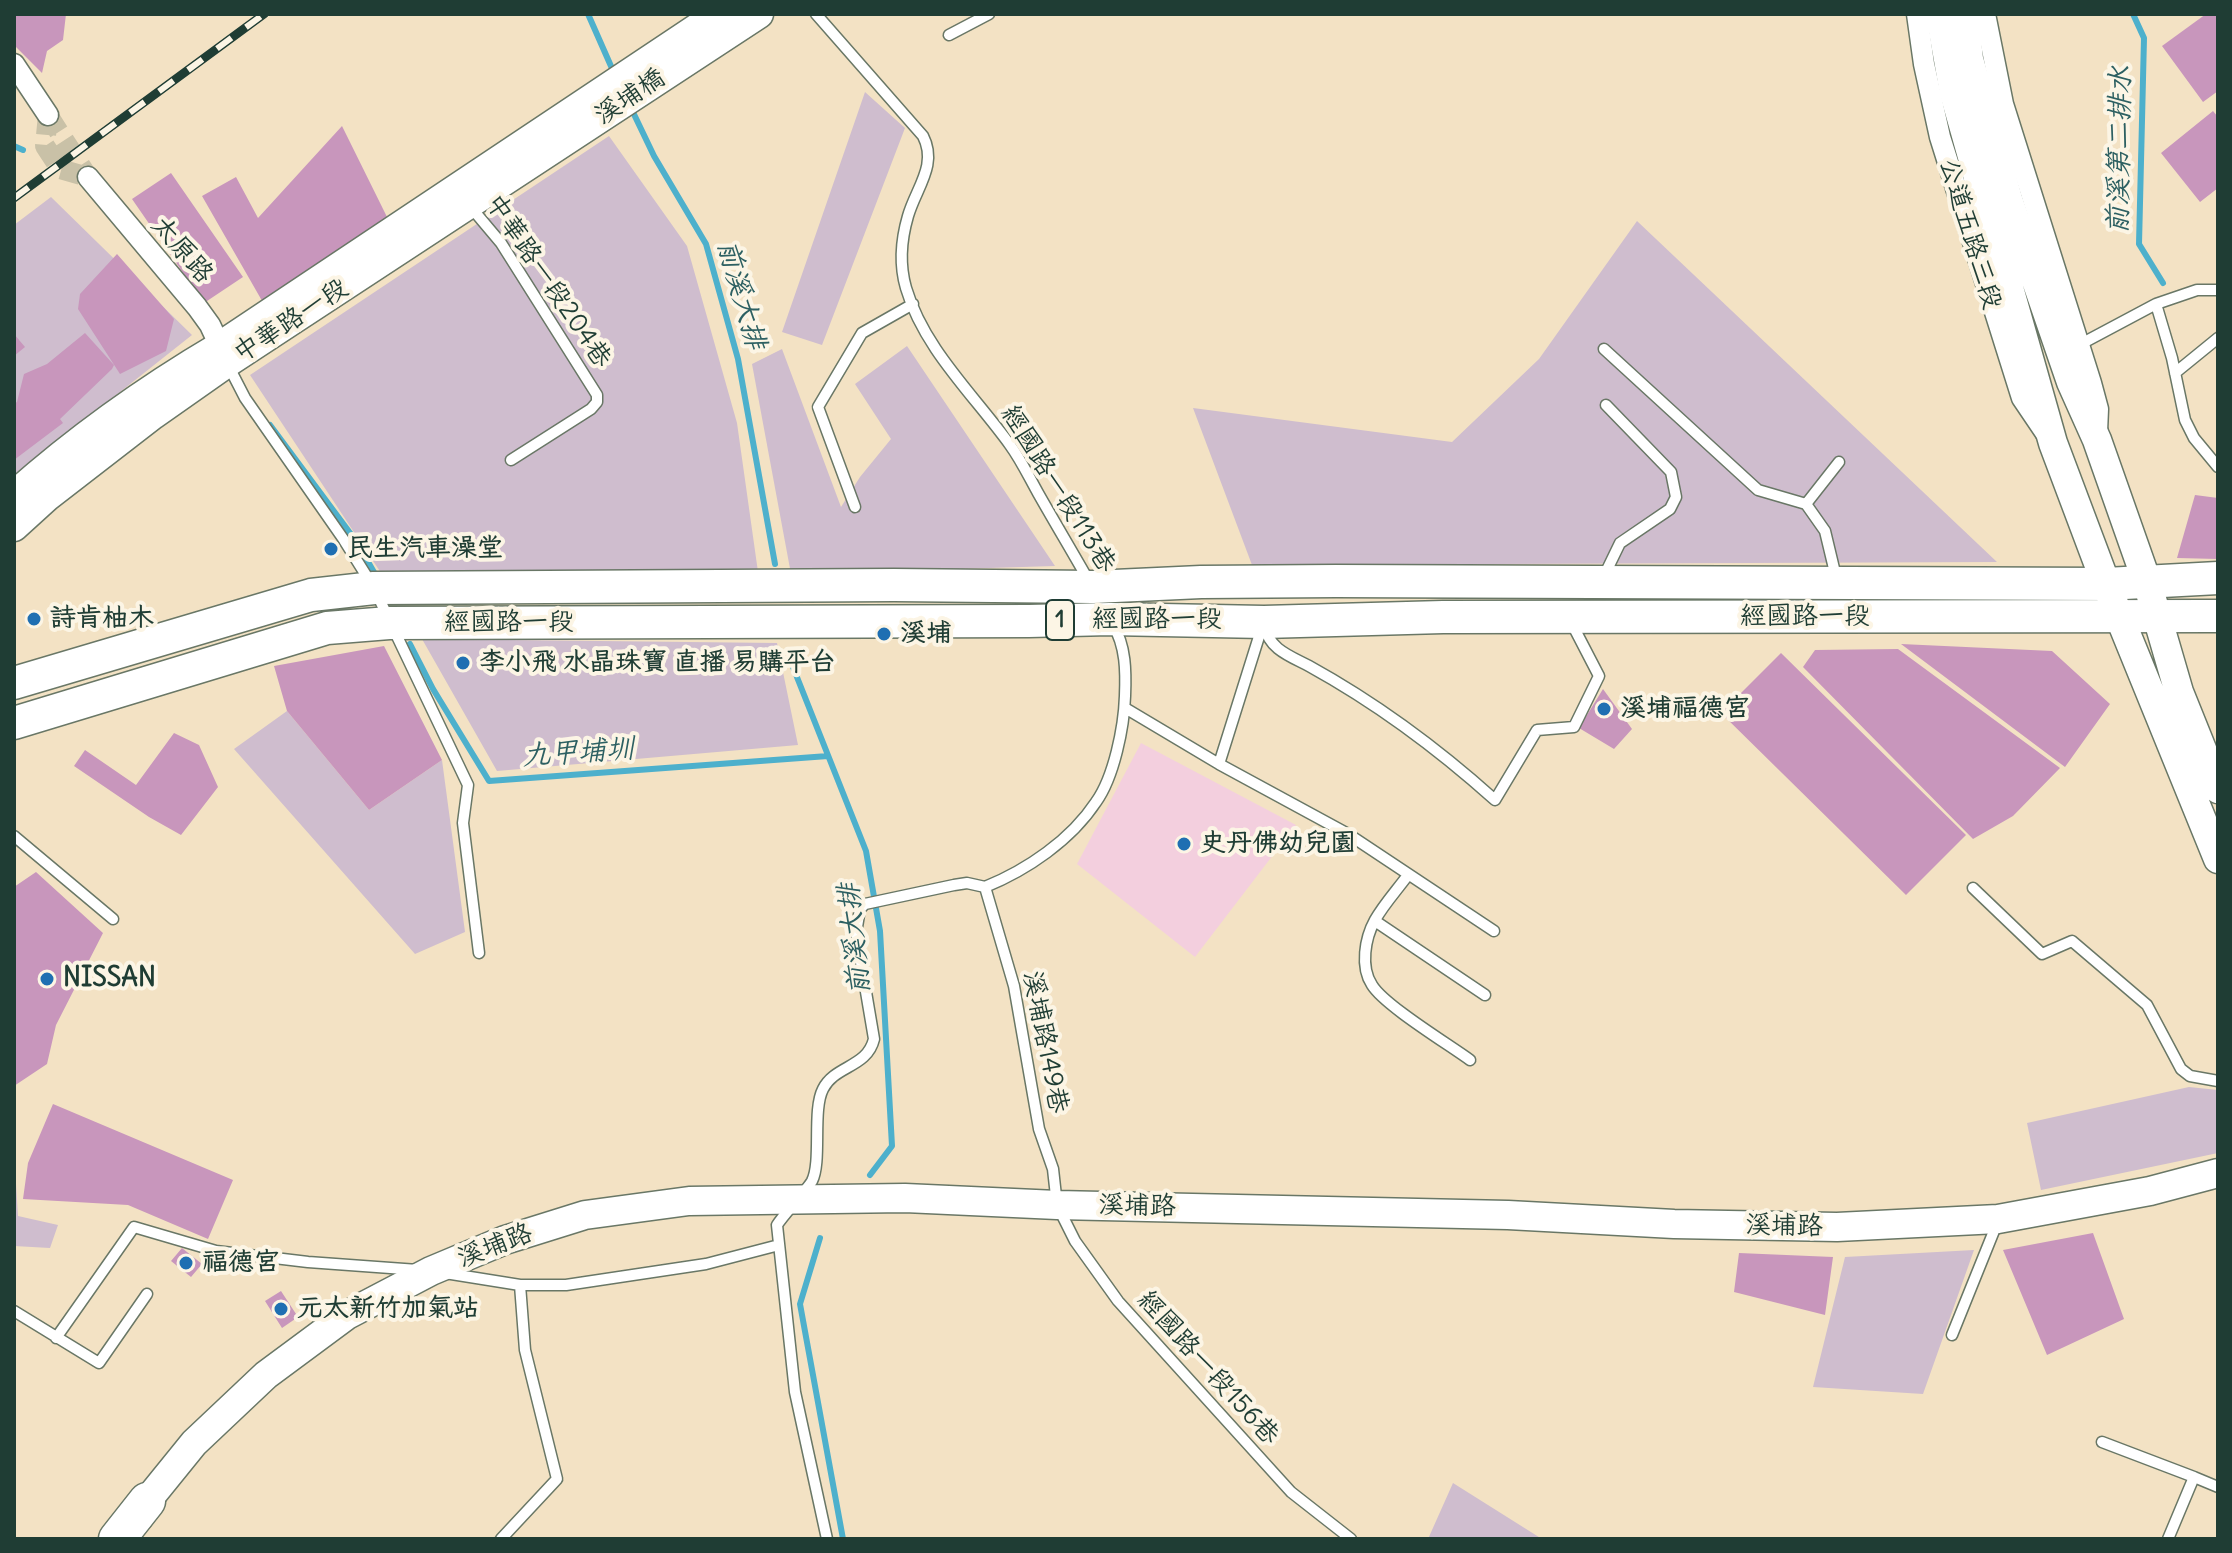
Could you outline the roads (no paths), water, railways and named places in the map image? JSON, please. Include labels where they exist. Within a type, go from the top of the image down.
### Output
[{"type":"highway","points":[[117,1539],[147,1501]]},
{"type":"main road","name":"經國路一段","points":[[14,683],[311,595],[374,588],[894,585],[1102,603],[1264,622],[1566,599],[1601,581],[2106,584],[2218,578]]},
{"type":"main road","name":"經國路一段","points":[[14,723],[327,628],[389,623],[1013,622],[1201,582],[1566,599],[2120,617],[2218,616]]},
{"type":"street","points":[[676,54],[718,14]]},
{"type":"street","points":[[676,54],[759,14]]},
{"type":"street","name":"公道五路三段","points":[[1917,14],[1940,137],[1993,308],[2022,398],[2053,443]]},
{"type":"street","name":"公道五路三段","points":[[1940,14],[1954,93],[2053,443],[2106,584],[2218,859]]},
{"type":"street","name":"公道五路三段","points":[[1964,14],[1969,59],[2008,199],[2071,382],[2097,440],[2147,582],[2179,692],[2218,789]]},
{"type":"street","name":"公道五路三段","points":[[1985,14],[2003,104],[2098,409],[2097,440]]},
{"type":"street","name":"溪埔橋","points":[[575,122],[676,54]]},
{"type":"street","points":[[14,64],[48,115]]},
{"type":"street","name":"中華路一段","points":[[14,527],[224,354],[575,122]]},
{"type":"street","name":"太原路","points":[[88,177],[197,307],[224,354]]},
{"type":"street","name":"中華路一段","points":[[14,495],[46,467],[166,379],[224,354]]},
{"type":"street","points":[[14,661],[48,671]]},
{"type":"street","name":"溪埔路","points":[[128,1539],[147,1501],[194,1443],[266,1375],[347,1315],[431,1271],[505,1240],[585,1215],[689,1201],[905,1198],[1057,1205],[1493,1214],[1674,1224],[1822,1227],[1998,1219],[2150,1191],[2218,1173]]},
{"type":"street","name":"溪埔路","points":[[102,1539],[132,1510],[147,1501]]},
{"type":"lane","name":"經國路一段113巷","points":[[816,14],[923,136],[929,147],[925,178],[908,215],[901,247],[904,278],[913,304],[941,355],[1012,448],[1102,603]]},
{"type":"lane","points":[[949,35],[989,14]]},
{"type":"lane","name":"中華路一段204巷","points":[[463,196],[518,269],[593,386],[597,402],[591,409],[511,460]]},
{"type":"lane","points":[[2079,345],[2156,304],[2197,290],[2218,290]]},
{"type":"lane","points":[[855,507],[818,407],[862,333],[913,304]]},
{"type":"lane","points":[[2156,304],[2189,429],[2218,467]]},
{"type":"lane","points":[[2175,373],[2218,338]]},
{"type":"lane","points":[[1604,349],[1758,490],[1806,504],[1825,531],[1838,582]]},
{"type":"lane","points":[[224,354],[245,398],[374,588],[468,785],[463,823],[479,953]]},
{"type":"lane","points":[[1601,581],[1620,543],[1670,509],[1676,497],[1671,472],[1606,405]]},
{"type":"lane","points":[[1806,504],[1839,462]]},
{"type":"lane","points":[[1264,622],[1274,647],[1359,694],[1440,751],[1495,800],[1537,730],[1574,727],[1599,676],[1566,599]]},
{"type":"lane","points":[[827,1539],[795,1392],[777,1225],[812,1180],[820,1093],[828,1080],[864,1059],[874,1039],[856,933],[860,909],[865,904],[954,885],[967,883],[985,887],[1024,868],[1052,848],[1097,802],[1114,755],[1125,708],[1126,673],[1121,638],[1102,603]]},
{"type":"lane","points":[[1219,764],[1264,622]]},
{"type":"lane","points":[[1125,708],[1219,764],[1348,834],[1494,931]]},
{"type":"lane","points":[[14,836],[113,919]]},
{"type":"lane","points":[[1408,875],[1375,921],[1365,954],[1366,968],[1372,985],[1384,998],[1470,1060]]},
{"type":"lane","name":"溪埔路149巷","points":[[985,887],[1014,986],[1039,1129],[1053,1169],[1057,1205]]},
{"type":"lane","points":[[1973,888],[2042,954],[2072,941],[2147,1005],[2181,1069],[2190,1076],[2218,1081]]},
{"type":"lane","points":[[1375,921],[1485,995]]},
{"type":"lane","name":"經國路一段156巷","points":[[1057,1205],[1075,1241],[1118,1301],[1291,1492],[1351,1539]]},
{"type":"lane","points":[[1952,1335],[1998,1219]]},
{"type":"lane","points":[[56,1338],[134,1227],[216,1251],[308,1262],[431,1271],[520,1285],[566,1285],[706,1264],[779,1245]]},
{"type":"lane","points":[[501,1539],[557,1479],[525,1350],[520,1285]]},
{"type":"lane","points":[[14,1311],[99,1363],[147,1294]]},
{"type":"lane","points":[[2102,1442],[2218,1487]]},
{"type":"lane","points":[[2168,1539],[2194,1477]]},
{"type":"waterway","name":"前溪大排","points":[[588,14],[614,73]]},
{"type":"waterway","name":"前溪第二排水","points":[[2133,14],[2144,38],[2139,244],[2163,283]]},
{"type":"waterway","name":"前溪大排","points":[[631,108],[654,156],[706,244],[738,359],[775,564]]},
{"type":"waterway","name":"九甲埔圳","points":[[14,146],[23,150]]},
{"type":"waterway","name":"九甲埔圳","points":[[270,425],[356,541],[375,574]]},
{"type":"waterway","name":"九甲埔圳","points":[[410,644],[433,689],[489,781],[828,756]]},
{"type":"waterway","name":"前溪大排","points":[[789,657],[866,851],[880,931],[892,1146],[870,1175]]},
{"type":"waterway","name":"前溪大排","points":[[820,1238],[800,1304],[843,1539]]},
{"type":"tunnel","points":[[48,115],[45,146],[60,169],[88,177]]},
{"type":"tunnel","points":[[48,115],[88,177]]},
{"type":"railway","points":[[14,198],[264,14]]},
{"type":"place","name":"民生汽車澡堂","points":[[331,549]]},
{"type":"place","name":"詩肯柚木","points":[[34,619]]},
{"type":"place","name":"溪埔","points":[[884,634]]},
{"type":"place","name":"李小飛 水晶珠寶 直播 易購平台","points":[[463,663]]},
{"type":"place","name":"溪埔福德宮","points":[[1604,709]]},
{"type":"place","name":"史丹佛幼兒園","points":[[1184,844]]},
{"type":"place","name":"NISSAN","points":[[47,979]]},
{"type":"place","name":"福德宮","points":[[186,1263]]},
{"type":"place","name":"元太新竹加氣站","points":[[281,1309]]}]
